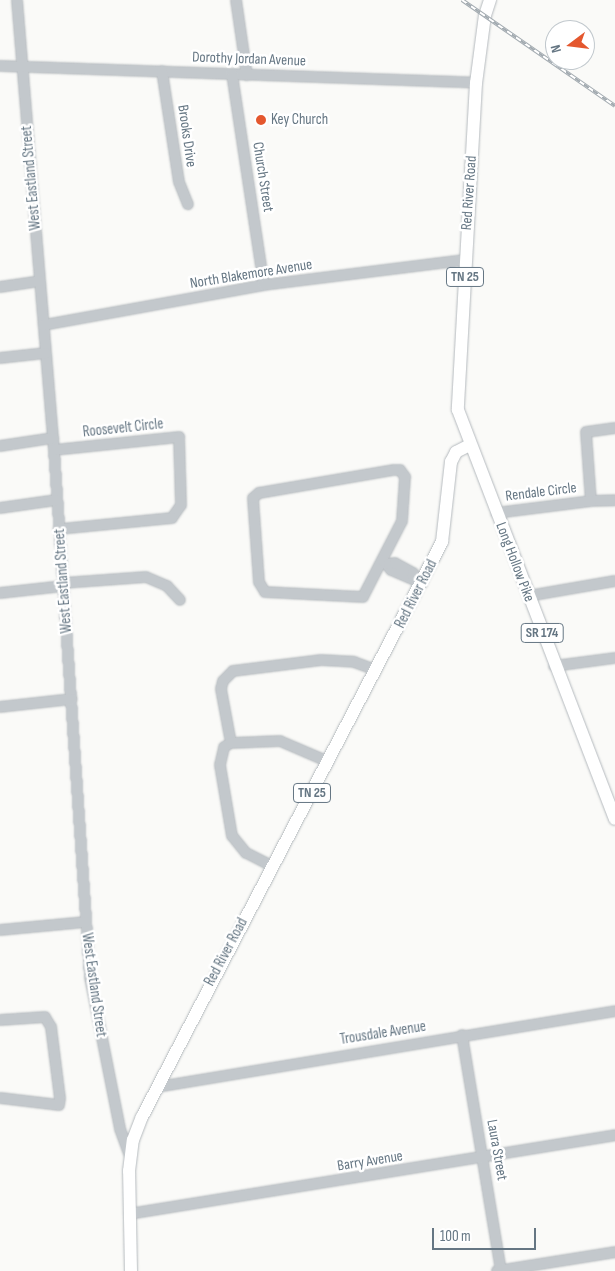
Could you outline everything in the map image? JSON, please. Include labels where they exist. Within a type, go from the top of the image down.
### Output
[{"type":"main road","name":"Red River Road","points":[[133,1140],[156,1087],[329,762],[376,670],[418,581],[446,530],[451,462],[456,452],[470,446],[458,397],[476,83],[485,15],[490,0]]},
{"type":"main road","name":"Long Hollow Pike","points":[[470,446],[615,819]]},
{"type":"main road","name":"West Eastland Street","points":[[129,1214],[133,1140]]},
{"type":"main road","name":"TN 25","points":[[129,1214],[131,1271]]},
{"type":"street","name":"West Eastland Street","points":[[17,0],[54,450],[86,922],[93,998],[120,1129],[131,1159]]},
{"type":"street","points":[[236,0],[246,75]]},
{"type":"street","name":"Dorothy Jordan Avenue","points":[[0,66],[22,64],[246,75],[476,83]]},
{"type":"street","name":"Brooks Drive","points":[[162,71],[179,182],[188,204]]},
{"type":"street","name":"Church Street","points":[[232,74],[264,285]]},
{"type":"street","name":"North Blakemore Avenue","points":[[44,325],[264,285],[465,260]]},
{"type":"street","points":[[0,287],[40,281]]},
{"type":"street","points":[[0,358],[46,353]]},
{"type":"street","name":"Rendale Circle","points":[[591,501],[586,432],[615,428]]},
{"type":"street","name":"Roosevelt Circle","points":[[54,450],[179,437],[181,505],[172,518],[59,528]]},
{"type":"street","points":[[0,446],[53,438]]},
{"type":"street","points":[[400,470],[406,477],[406,507],[386,562],[363,597],[265,592],[259,582],[253,498],[259,493],[400,470]]},
{"type":"street","points":[[0,508],[56,500]]},
{"type":"street","name":"Rendale Circle","points":[[496,513],[591,501],[615,500]]},
{"type":"street","points":[[386,562],[395,563],[413,574],[418,581]]},
{"type":"street","points":[[0,593],[146,577],[167,586],[180,600]]},
{"type":"street","points":[[528,596],[615,581]]},
{"type":"street","points":[[554,666],[615,658]]},
{"type":"street","points":[[231,743],[221,689],[223,681],[233,671],[321,660],[354,662],[376,670]]},
{"type":"street","points":[[0,707],[72,699]]},
{"type":"street","points":[[272,866],[246,853],[232,836],[220,765],[220,754],[231,743],[280,742],[329,762]]},
{"type":"street","points":[[0,930],[86,922]]},
{"type":"street","name":"Trousdale Avenue","points":[[156,1087],[615,1011]]},
{"type":"street","points":[[0,1020],[45,1017],[51,1027],[59,1105],[0,1098]]},
{"type":"street","name":"Laura Street","points":[[462,1035],[484,1157],[501,1271]]},
{"type":"street","name":"Barry Avenue","points":[[129,1214],[615,1135]]},
{"type":"street","points":[[497,1271],[615,1252]]},
{"type":"railway","points":[[462,0],[615,106]]},
{"type":"place","name":"Key Church","points":[[261,120]]}]
